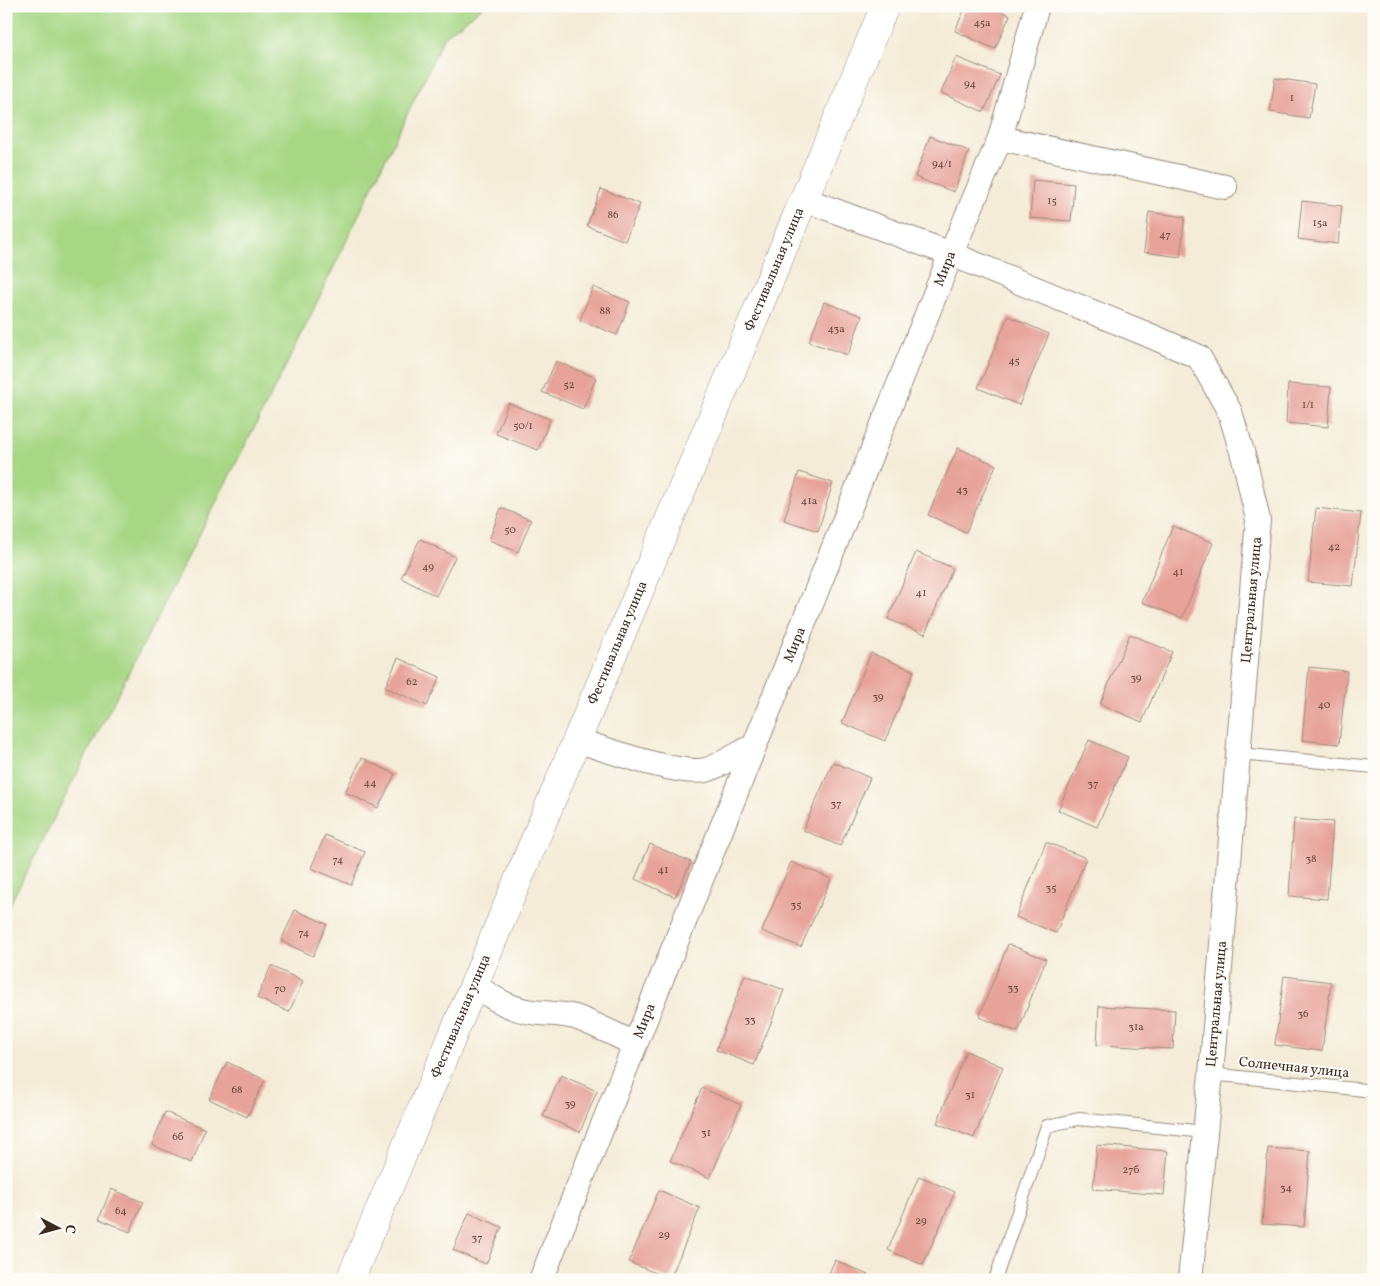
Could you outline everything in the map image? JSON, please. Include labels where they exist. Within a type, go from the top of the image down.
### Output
[{"type":"street","name":"Фестивальная улица","points":[[350,1280],[885,6]]},
{"type":"street","name":"Мира","points":[[542,1280],[951,254],[1000,138],[1036,6]]},
{"type":"street","points":[[1000,138],[1225,187]]},
{"type":"street","name":"Центральная улица","points":[[803,199],[951,254],[1199,357],[1230,412],[1245,462],[1258,520],[1211,1074],[1190,1280]]},
{"type":"street","points":[[576,740],[673,769],[706,770],[754,746]]},
{"type":"street","points":[[706,770],[736,793]]},
{"type":"street","points":[[474,984],[491,997],[507,1005],[531,1012],[574,1017],[635,1044]]},
{"type":"lane","points":[[1239,754],[1374,767]]},
{"type":"lane","name":"Солнечная улица","points":[[1211,1074],[1374,1091]]},
{"type":"lane","points":[[996,1280],[1047,1126],[1079,1119],[1205,1132]]},
{"type":"green space","points":[[6,6],[484,6],[444,37],[296,346],[6,912]]},
{"type":"building","points":[[966,6],[989,6],[1010,15],[995,49],[955,31]]},
{"type":"building","points":[[956,57],[1000,75],[984,112],[941,93]]},
{"type":"building","points":[[1275,78],[1315,84],[1309,118],[1270,112]]},
{"type":"building","points":[[930,136],[969,151],[954,192],[915,177]]},
{"type":"building","points":[[1033,180],[1074,184],[1071,221],[1030,218]]},
{"type":"building","points":[[601,189],[640,204],[625,241],[587,226]]},
{"type":"building","points":[[1302,201],[1342,206],[1338,244],[1298,239]]},
{"type":"building","points":[[1149,212],[1185,217],[1180,257],[1144,252]]},
{"type":"building","points":[[593,287],[630,302],[617,335],[580,320]]},
{"type":"building","points":[[824,302],[862,316],[848,355],[809,342]]},
{"type":"building","points":[[1008,316],[1049,334],[1019,405],[978,388]]},
{"type":"building","points":[[556,361],[596,378],[583,409],[542,392]]},
{"type":"building","points":[[1288,384],[1331,387],[1328,427],[1286,423]]},
{"type":"building","points":[[508,403],[550,419],[538,450],[496,434]]},
{"type":"building","points":[[958,448],[996,465],[966,532],[928,515]]},
{"type":"building","points":[[799,472],[833,483],[818,531],[784,520]]},
{"type":"building","points":[[501,508],[531,520],[518,552],[489,540]]},
{"type":"building","points":[[1316,508],[1361,513],[1353,586],[1308,582]]},
{"type":"building","points":[[1173,526],[1213,543],[1182,618],[1142,602]]},
{"type":"building","points":[[420,539],[455,557],[436,596],[401,578]]},
{"type":"building","points":[[916,552],[953,568],[925,634],[888,619]]},
{"type":"building","points":[[1130,634],[1172,652],[1142,722],[1100,704]]},
{"type":"building","points":[[871,653],[914,671],[885,741],[842,723]]},
{"type":"building","points":[[398,658],[440,677],[427,706],[385,687]]},
{"type":"building","points":[[1309,667],[1347,671],[1339,744],[1302,740]]},
{"type":"building","points":[[1089,740],[1128,757],[1097,827],[1058,810]]},
{"type":"building","points":[[362,758],[395,774],[378,808],[345,792]]},
{"type":"building","points":[[833,762],[870,778],[840,846],[803,830]]},
{"type":"building","points":[[1294,819],[1333,822],[1327,899],[1289,896]]},
{"type":"building","points":[[325,835],[365,852],[351,885],[311,868]]},
{"type":"building","points":[[1046,842],[1086,858],[1056,933],[1016,917]]},
{"type":"building","points":[[650,844],[691,862],[675,897],[635,879]]},
{"type":"building","points":[[791,862],[831,879],[801,947],[762,931]]},
{"type":"building","points":[[295,910],[327,924],[313,956],[281,941]]},
{"type":"building","points":[[1008,944],[1046,959],[1018,1032],[979,1017]]},
{"type":"building","points":[[271,966],[303,981],[289,1012],[257,998]]},
{"type":"building","points":[[745,975],[784,990],[754,1065],[716,1050]]},
{"type":"building","points":[[1284,976],[1331,982],[1322,1051],[1275,1045]]},
{"type":"building","points":[[1099,1006],[1175,1010],[1173,1049],[1097,1045]]},
{"type":"building","points":[[966,1051],[1003,1067],[974,1138],[937,1123]]},
{"type":"building","points":[[227,1062],[265,1080],[247,1117],[209,1099]]},
{"type":"building","points":[[561,1075],[597,1091],[580,1132],[543,1116]]},
{"type":"building","points":[[702,1088],[741,1105],[710,1178],[670,1161]]},
{"type":"building","points":[[165,1112],[205,1129],[192,1162],[152,1145]]},
{"type":"building","points":[[1097,1145],[1168,1151],[1164,1195],[1093,1189]]},
{"type":"building","points":[[1268,1148],[1310,1151],[1304,1227],[1262,1224]]},
{"type":"building","points":[[919,1176],[955,1192],[923,1265],[888,1250]]},
{"type":"building","points":[[111,1189],[143,1202],[130,1232],[99,1219]]},
{"type":"building","points":[[659,1190],[700,1208],[670,1279],[629,1262]]},
{"type":"building","points":[[469,1213],[502,1227],[486,1264],[453,1250]]},
{"type":"building","points":[[835,1260],[879,1280],[826,1280]]}]
